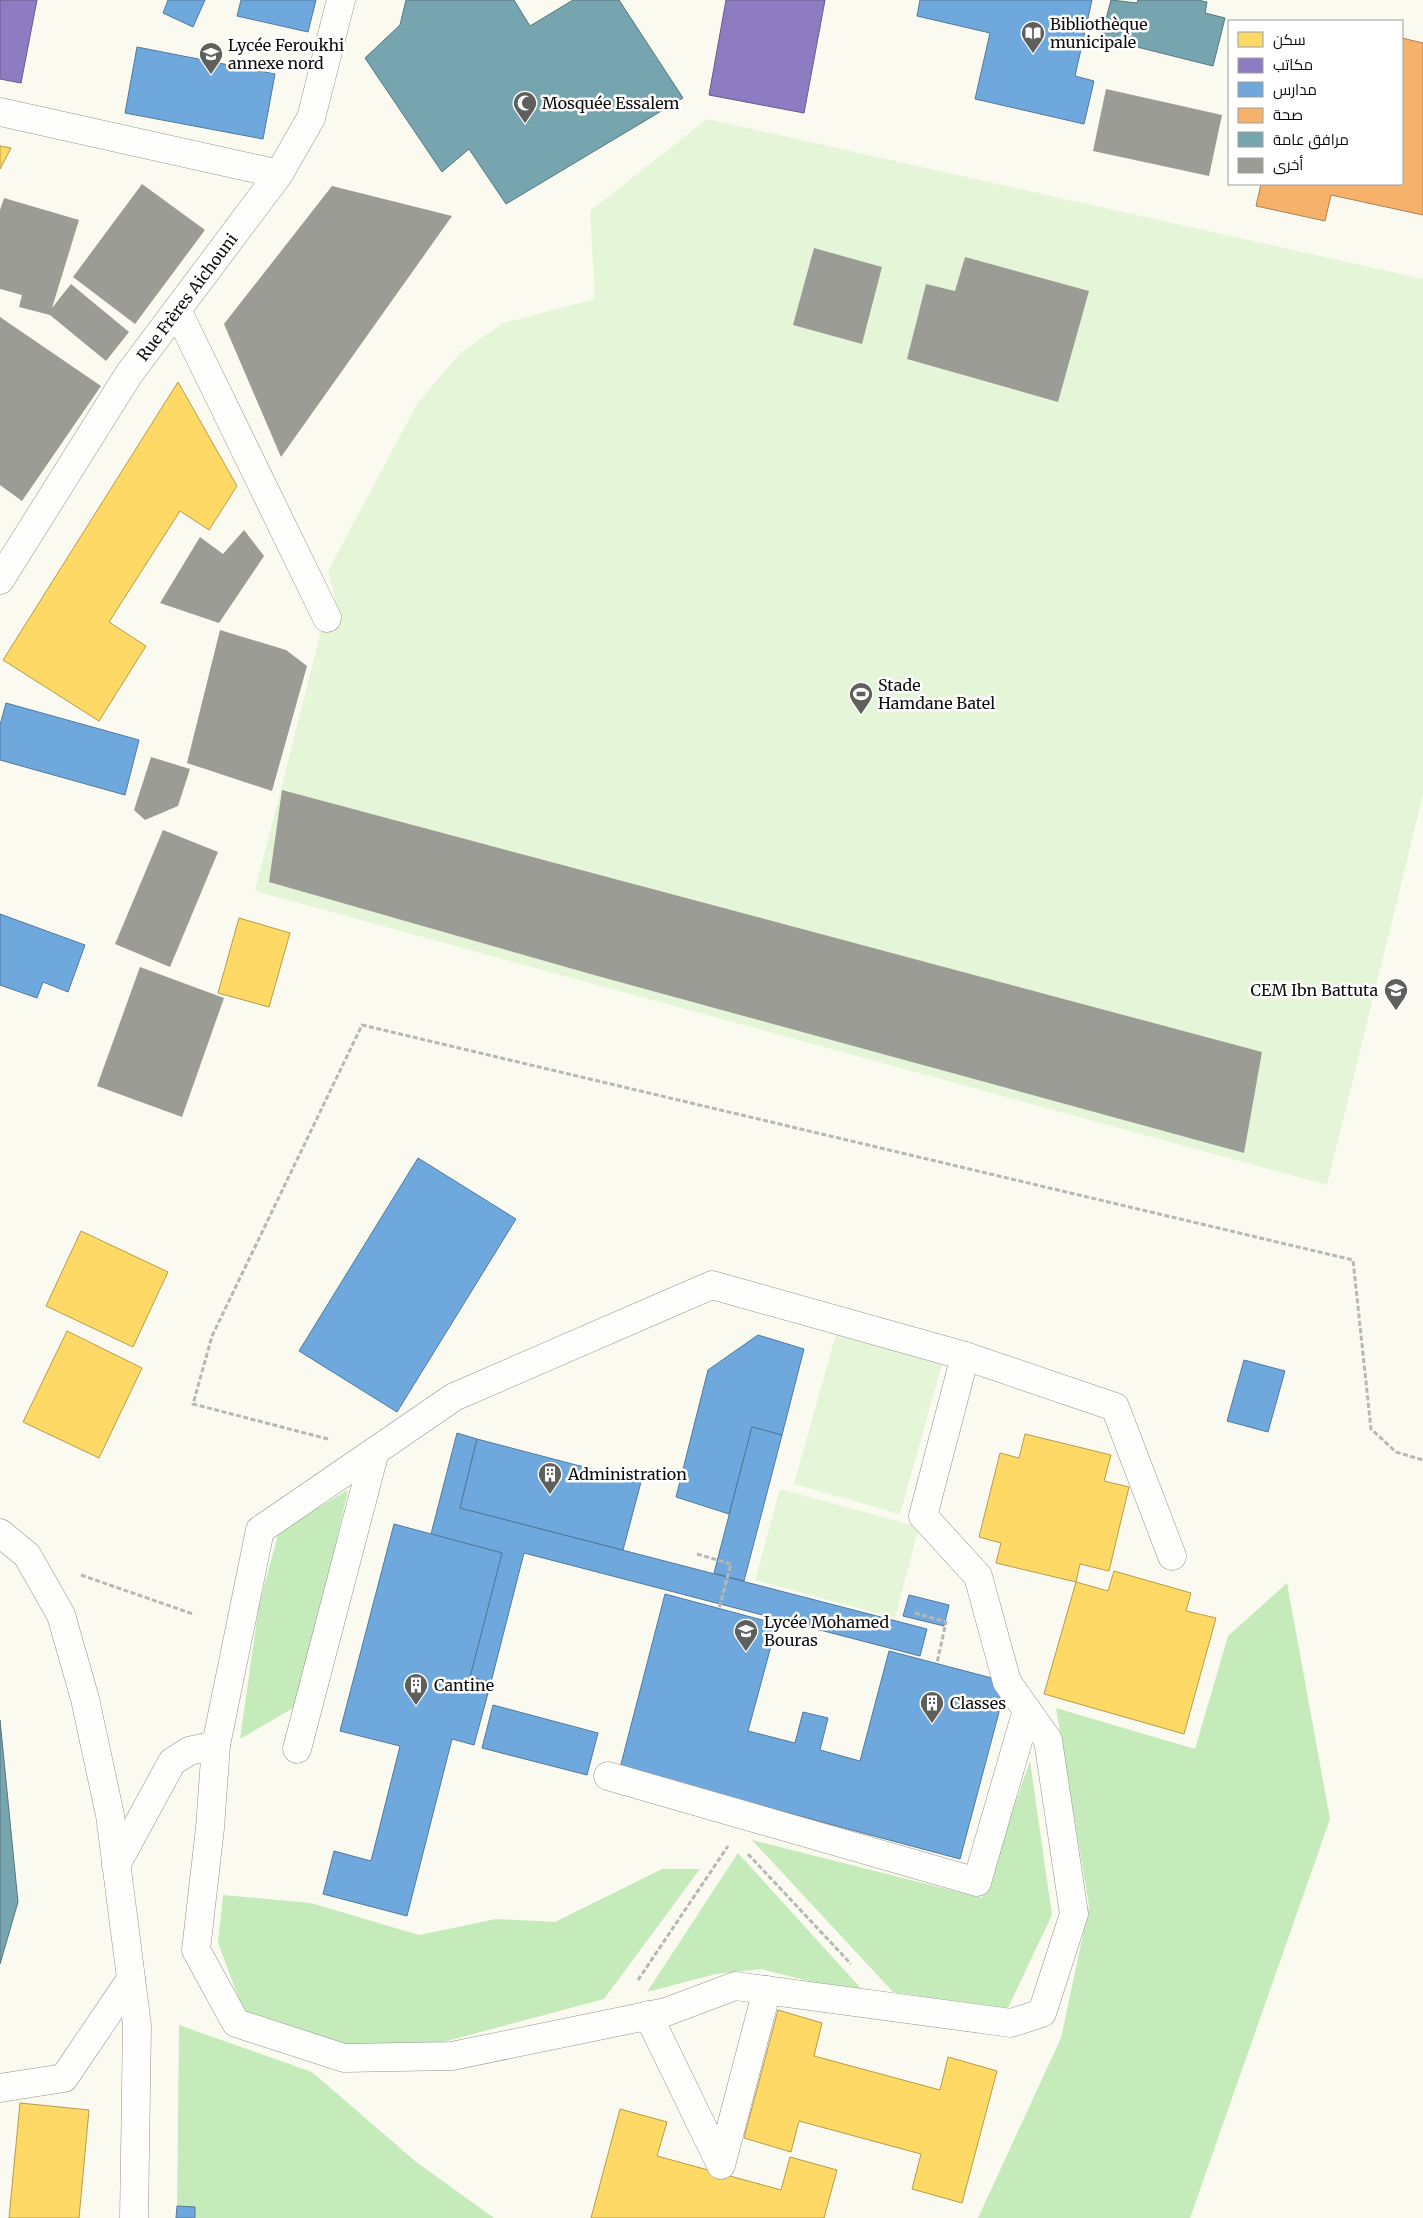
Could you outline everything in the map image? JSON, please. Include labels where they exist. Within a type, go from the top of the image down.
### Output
[{"type":"street","name":"Rue Frères Aichouni","points":[[0,580],[129,374],[279,174],[311,118],[341,0]]},
{"type":"street","points":[[0,112],[279,174]]},
{"type":"street","points":[[176,310],[327,618]]},
{"type":"street","points":[[964,1356],[923,1516],[978,1576],[1006,1682],[1048,1740],[1074,1914],[1042,2014],[1011,2023],[735,1986],[666,2012],[452,2056],[344,2058],[236,2022],[196,1950],[210,1828],[216,1745],[260,1530],[454,1398],[712,1285],[964,1356],[1115,1407],[1172,1556]]},
{"type":"street","points":[[297,1750],[375,1451]]},
{"type":"street","points":[[0,1533],[27,1555],[61,1615],[86,1699],[110,1815],[137,2025],[134,2218]]},
{"type":"street","points":[[608,1776],[978,1882],[1027,1710]]},
{"type":"street","points":[[116,1865],[172,1762],[189,1751],[216,1745]]},
{"type":"street","points":[[0,2088],[64,2078],[131,1979]]},
{"type":"street","points":[[648,2016],[721,2165],[767,1990]]},
{"type":"path","points":[[375,1451],[193,1404],[212,1336],[362,1025],[1353,1260],[1371,1429],[1396,1452],[1423,1460]]},
{"type":"path","points":[[697,1554],[731,1564],[719,1609]]},
{"type":"path","points":[[27,1555],[193,1614]]},
{"type":"path","points":[[915,1613],[946,1622],[937,1663]]},
{"type":"path","points":[[608,2024],[733,1838]]},
{"type":"path","points":[[746,1852],[852,1966]]},
{"type":"green space","name":"Stade Hamdane Batel","points":[[707,119],[1423,279],[1423,795],[1327,1185],[255,891],[320,635],[335,598],[328,571],[417,404],[460,353],[503,323],[595,299],[590,211]]},
{"type":"green space","points":[[838,1327],[944,1357],[900,1514],[794,1484]]},
{"type":"green space","points":[[780,1489],[919,1527],[895,1618],[755,1580]]},
{"type":"green space","points":[[348,1490],[300,1704],[240,1739],[259,1605],[279,1531]]},
{"type":"green space","points":[[1287,1583],[1330,1819],[1190,2218],[978,2218],[1061,2038],[1089,1906],[1056,1708],[1195,1749],[1228,1636]]},
{"type":"green space","points":[[1030,1761],[1052,1915],[1007,2010],[893,1992],[752,1840],[982,1898]]},
{"type":"green space","points":[[738,1853],[868,1996],[761,1969],[716,1974],[647,1992]]},
{"type":"green space","points":[[662,1869],[700,1869],[604,1999],[417,2049],[347,2049],[244,2012],[218,1943],[223,1895],[311,1903],[419,1935],[496,1919],[555,1922]]},
{"type":"green space","points":[[179,2025],[312,2072],[415,2161],[494,2218],[177,2218]]},
{"type":"building: سكن","points":[[0,146],[11,148],[0,169]]},
{"type":"building: سكن","points":[[178,382],[237,486],[209,530],[180,511],[109,622],[146,646],[99,721],[3,660]]},
{"type":"building: سكن","points":[[239,918],[290,933],[269,1007],[218,993]]},
{"type":"building: سكن","points":[[81,1231],[168,1272],[133,1347],[46,1306]]},
{"type":"building: سكن","points":[[67,1331],[142,1368],[99,1458],[23,1422]]},
{"type":"building: سكن","points":[[1025,1434],[1111,1455],[1104,1481],[1129,1487],[1109,1571],[1080,1564],[1076,1582],[996,1563],[1001,1543],[979,1537],[1000,1453],[1019,1458]]},
{"type":"building: سكن","points":[[1114,1571],[1191,1593],[1186,1611],[1216,1618],[1184,1734],[1044,1694],[1076,1582],[1108,1591]]},
{"type":"building: سكن","points":[[778,2010],[822,2023],[814,2056],[940,2090],[948,2057],[997,2071],[962,2203],[912,2189],[921,2154],[799,2121],[791,2152],[744,2138]]},
{"type":"building: سكن","points":[[20,2103],[89,2110],[79,2218],[9,2218]]},
{"type":"building: سكن","points":[[620,2109],[667,2122],[657,2156],[781,2190],[790,2157],[837,2170],[824,2218],[591,2218]]},
{"type":"building: مكاتب","points":[[0,0],[37,0],[21,83],[0,79]]},
{"type":"building: مكاتب","points":[[726,0],[825,0],[804,113],[709,95]]},
{"type":"building: مدارس","points":[[168,0],[205,0],[193,27],[163,13]]},
{"type":"building: مدارس","points":[[241,0],[316,0],[308,32],[237,16]]},
{"type":"building: مدارس","name":"Bibliothèque municipale","points":[[920,0],[1092,0],[1075,76],[1094,81],[1084,124],[975,99],[990,33],[917,16]]},
{"type":"building: مدارس","points":[[137,47],[275,74],[263,139],[125,113]]},
{"type":"building: مدارس","points":[[6,703],[139,740],[125,795],[0,760],[0,725]]},
{"type":"building: مدارس","points":[[0,914],[85,945],[68,992],[43,982],[37,998],[0,985]]},
{"type":"building: مدارس","points":[[418,1158],[516,1219],[397,1412],[299,1351]]},
{"type":"building: مدارس","points":[[758,1335],[804,1349],[782,1435],[752,1427],[729,1514],[676,1497],[708,1370]]},
{"type":"building: مدارس","points":[[1244,1360],[1285,1371],[1268,1432],[1227,1421]]},
{"type":"building: مدارس","points":[[752,1427],[782,1435],[744,1581],[714,1573]]},
{"type":"building: مدارس","points":[[457,1433],[477,1439],[460,1508],[927,1629],[920,1656],[524,1553],[491,1682],[470,1677],[502,1553],[431,1534]]},
{"type":"building: مدارس","name":"Administration","points":[[477,1439],[641,1482],[623,1550],[460,1508]]},
{"type":"building: مدارس","name":"Cantine","points":[[394,1524],[502,1553],[470,1677],[491,1682],[474,1745],[452,1739],[407,1916],[323,1894],[334,1851],[371,1861],[400,1746],[340,1731]]},
{"type":"building: مدارس","name":"Classes","points":[[665,1594],[777,1624],[748,1731],[795,1743],[803,1712],[828,1718],[820,1750],[860,1761],[889,1651],[1007,1682],[960,1859],[620,1768]]},
{"type":"building: مدارس","points":[[909,1595],[949,1605],[944,1626],[903,1616]]},
{"type":"building: مدارس","points":[[493,1705],[598,1733],[587,1775],[482,1748]]},
{"type":"building: مدارس","points":[[177,2206],[195,2207],[195,2218],[176,2218]]},
{"type":"building: صحة","points":[[1403,38],[1423,43],[1423,215],[1331,195],[1325,221],[1256,206],[1261,185],[1403,185]]},
{"type":"building: مرافق عامة","name":"Mosquée Essalem","points":[[406,0],[514,0],[530,26],[573,0],[619,0],[683,98],[506,204],[469,149],[442,172],[365,58],[400,25]]},
{"type":"building: مرافق عامة","points":[[1111,0],[1137,3],[1138,0],[1198,0],[1207,2],[1205,13],[1225,18],[1213,66],[1101,38]]},
{"type":"building: مرافق عامة","points":[[0,1720],[18,1902],[0,1964]]},
{"type":"building: أخرى","points":[[1106,89],[1222,115],[1209,176],[1093,151]]},
{"type":"building: أخرى","points":[[142,184],[205,230],[135,324],[73,277]]},
{"type":"building: أخرى","points":[[332,186],[452,216],[281,457],[224,324]]},
{"type":"building: أخرى","points":[[4,198],[79,220],[52,308],[71,284],[129,332],[106,361],[50,315],[19,307],[22,295],[0,289],[0,210]]},
{"type":"building: أخرى","points":[[814,248],[882,267],[862,344],[793,325]]},
{"type":"building: أخرى","points":[[965,257],[1089,291],[1058,402],[907,359],[926,284],[955,291]]},
{"type":"building: أخرى","points":[[0,317],[101,386],[22,501],[0,485]]},
{"type":"building: أخرى","points":[[244,530],[264,556],[219,623],[160,603],[200,537],[223,554]]},
{"type":"building: أخرى","points":[[220,630],[286,650],[307,666],[272,791],[187,763]]},
{"type":"building: أخرى","points":[[151,757],[190,769],[178,806],[145,820],[134,810]]},
{"type":"building: أخرى","points":[[282,790],[1262,1052],[1244,1153],[594,975],[269,882]]},
{"type":"building: أخرى","points":[[163,830],[218,852],[170,967],[115,944]]},
{"type":"building: أخرى","points":[[140,967],[224,998],[182,1117],[97,1086]]},
{"type":"place","name":"Bibliothèque municipale","points":[[1033,54]]},
{"type":"place","name":"Lycée Feroukhi annexe nord","points":[[211,75]]},
{"type":"place","name":"Mosquée Essalem","points":[[525,124]]},
{"type":"place","name":"Stade Hamdane Batel","points":[[861,715]]},
{"type":"place","name":"CEM Ibn Battuta","points":[[1396,1011]]},
{"type":"place","name":"Administration","points":[[550,1495]]},
{"type":"place","name":"Lycée Mohamed Bouras","points":[[746,1652]]},
{"type":"place","name":"Cantine","points":[[416,1706]]},
{"type":"place","name":"Classes","points":[[932,1724]]}]
